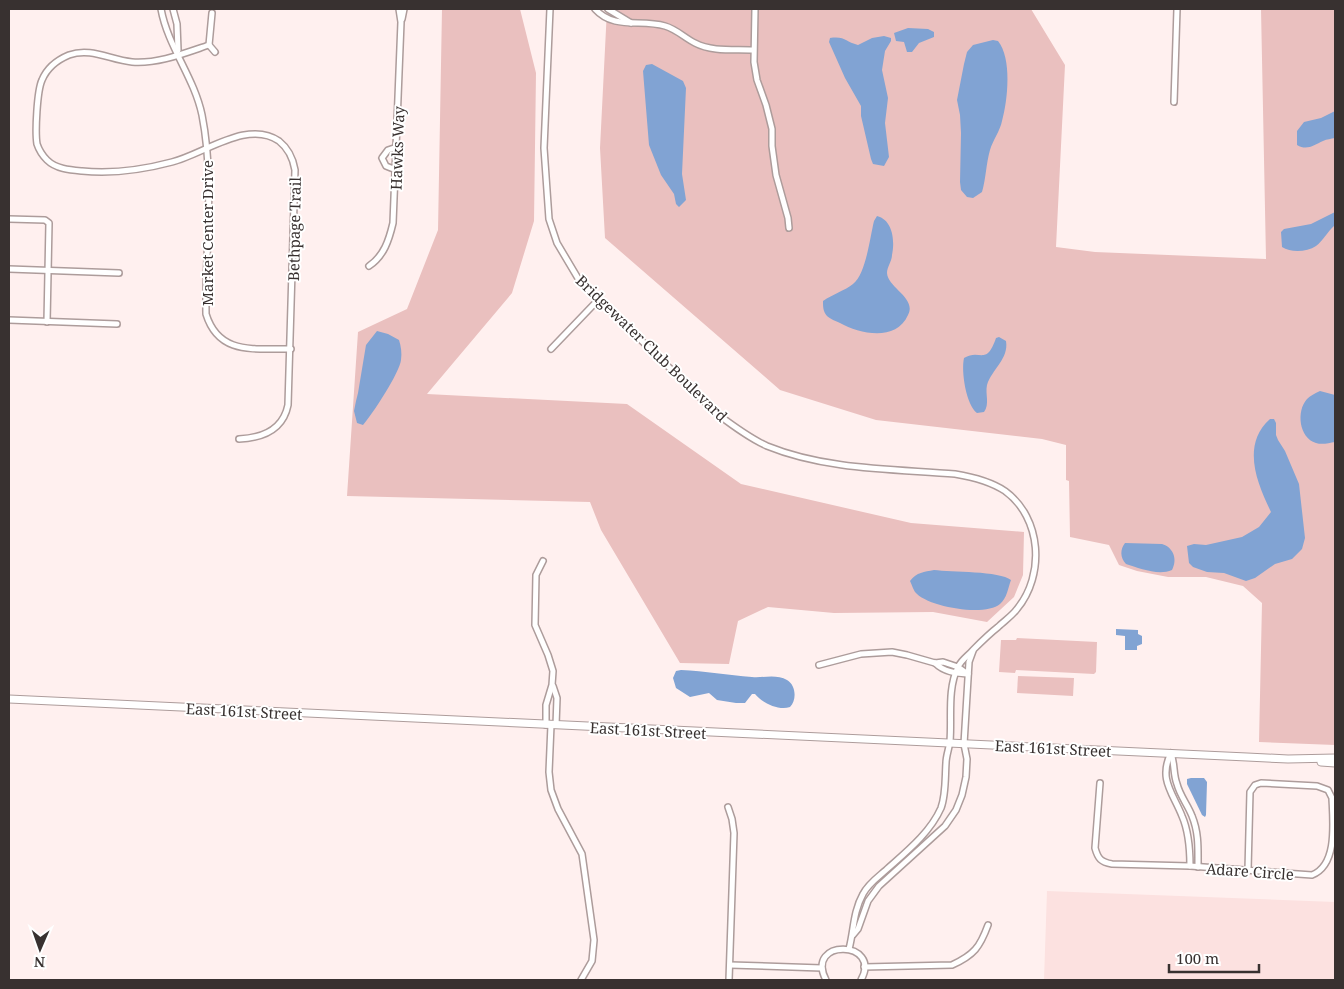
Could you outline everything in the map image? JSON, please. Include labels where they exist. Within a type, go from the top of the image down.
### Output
[{"type":"street","name":"Market Center Drive","points":[[161,9],[167,33],[195,92],[202,114],[209,178],[206,314],[210,325],[224,342],[236,347],[291,349]]},
{"type":"street","name":"Market Center Drive","points":[[173,9],[176,19],[179,55]]},
{"type":"street","name":"Hawks Way","points":[[369,266],[378,260],[391,233],[395,210],[401,22],[399,9]]},
{"type":"street","name":"Hawks Way","points":[[401,22],[404,9]]},
{"type":"street","name":"Bridgewater Club Boulevard","points":[[550,9],[544,148],[549,219],[556,243],[578,280],[716,413],[737,429],[767,446],[807,459],[835,464],[974,477],[991,483],[1006,492],[1029,520],[1037,556],[1036,570],[1031,585],[1016,610],[964,658],[956,673],[952,695],[950,743],[946,755],[942,806],[915,844],[869,885],[863,894],[853,922],[853,935]]},
{"type":"street","points":[[595,9],[600,15],[616,22],[666,26],[695,43],[708,48],[753,50]]},
{"type":"street","points":[[608,9],[631,23]]},
{"type":"street","points":[[755,9],[753,50],[757,80],[766,104],[772,129],[776,175],[789,228]]},
{"type":"street","points":[[1174,102],[1176,9]]},
{"type":"street","points":[[212,13],[209,45],[215,52]]},
{"type":"street","points":[[164,22],[176,19]]},
{"type":"street","name":"Bethpage Trail","points":[[209,45],[179,55],[151,61],[132,62],[117,60],[96,53],[83,52],[72,54],[59,60],[49,69],[39,89],[36,139],[41,153],[48,161],[58,167],[69,170],[129,171],[162,165],[243,135],[256,133],[267,135],[276,140],[285,147],[292,157],[295,170],[288,402],[285,414],[271,432],[253,438],[239,439]]},
{"type":"street","points":[[396,170],[386,166],[382,158],[388,150],[397,147]]},
{"type":"street","points":[[9,219],[48,221],[50,229],[47,322]]},
{"type":"street","points":[[9,270],[119,273]]},
{"type":"street","points":[[551,349],[598,300]]},
{"type":"street","points":[[9,320],[117,324]]},
{"type":"street","points":[[543,562],[536,575],[535,625],[550,661],[552,671],[552,685],[546,705],[551,725]]},
{"type":"street","points":[[849,949],[868,901],[879,886],[945,826],[956,810],[966,777],[967,759],[964,744],[969,662],[973,650]]},
{"type":"street","points":[[819,665],[861,654],[884,652],[907,654],[935,663],[941,668],[956,673],[968,674]]},
{"type":"street","points":[[935,663],[943,662],[958,667],[968,674]]},
{"type":"street","points":[[552,685],[557,698],[551,725],[549,772],[551,790],[558,809],[582,854],[594,940],[592,961],[581,980]]},
{"type":"street","name":"East 161st Street","points":[[9,699],[1288,759],[1335,763]]},
{"type":"street","points":[[1172,754],[1166,763],[1166,778],[1185,825],[1190,849],[1190,866]]},
{"type":"street","points":[[1172,754],[1175,763],[1174,778],[1192,815],[1198,835],[1198,867]]},
{"type":"street","name":"East 161st Street","points":[[1288,759],[1335,758]]},
{"type":"street","name":"Adare Circle","points":[[1100,783],[1095,848],[1097,857],[1102,862],[1312,875],[1321,872],[1327,864],[1331,850],[1332,798],[1328,790],[1317,786],[1260,783],[1255,785],[1250,792],[1248,870]]},
{"type":"street","points":[[728,807],[734,833],[729,980]]},
{"type":"street","points":[[864,967],[952,965],[964,960],[973,953],[982,942],[988,924]]},
{"type":"street","points":[[826,980],[822,968],[826,958],[829,954],[839,949],[849,949],[861,957],[864,967],[861,980]]},
{"type":"street","points":[[730,965],[822,968]]},
{"type":"shaded area","points":[[442,9],[520,9],[536,73],[534,221],[512,293],[427,394],[627,404],[741,484],[911,523],[1024,532],[1023,575],[1014,597],[987,622],[933,612],[834,613],[768,607],[738,621],[729,664],[680,663],[601,530],[590,502],[347,496],[358,332],[407,309],[438,230]]},
{"type":"shaded area","points":[[607,9],[1031,9],[1065,65],[1056,247],[1095,252],[1266,259],[1261,9],[1335,9],[1335,745],[1259,742],[1262,603],[1243,586],[1206,577],[1168,577],[1137,571],[1119,565],[1109,545],[1070,537],[1069,481],[1066,480],[1066,445],[1042,439],[876,420],[780,390],[605,238],[600,148]]},
{"type":"shaded area","points":[[1017,638],[1097,642],[1096,672],[1094,674],[1016,670],[1015,673],[999,672],[1001,640],[1016,640]]},
{"type":"shaded area","points":[[1018,676],[1074,678],[1073,696],[1017,693]]},
{"type":"shaded area","points":[[1047,891],[1335,902],[1335,980],[1044,980]]},
{"type":"water","points":[[908,28],[928,29],[934,32],[934,37],[919,43],[912,52],[907,52],[904,42],[896,41],[894,33]]},
{"type":"water","points":[[884,36],[891,38],[891,41],[885,51],[882,70],[888,98],[885,123],[889,157],[884,166],[873,164],[861,116],[861,106],[845,78],[829,42],[830,38],[839,38],[858,45],[872,38]]},
{"type":"water","points":[[993,40],[998,41],[1005,58],[1008,80],[1006,102],[1001,125],[990,150],[982,192],[973,198],[967,197],[961,190],[961,133],[957,100],[967,52],[973,45]]},
{"type":"water","points":[[652,64],[683,81],[686,88],[682,174],[686,200],[679,207],[676,204],[674,194],[661,175],[649,145],[643,71],[646,65]]},
{"type":"water","points":[[1335,111],[1335,138],[1313,146],[1301,147],[1297,145],[1297,131],[1304,122],[1321,118]]},
{"type":"water","points":[[1335,212],[1335,225],[1316,246],[1308,250],[1299,251],[1282,247],[1281,232],[1284,229],[1311,224]]},
{"type":"water","points":[[877,216],[887,222],[892,232],[893,249],[887,273],[892,284],[906,298],[910,309],[902,324],[895,329],[877,333],[857,330],[830,318],[824,311],[823,301],[850,286],[857,279],[864,264],[874,221]]},
{"type":"water","points":[[377,331],[399,340],[401,360],[391,383],[363,425],[357,423],[354,411],[366,345]]},
{"type":"water","points":[[999,337],[1006,341],[1005,353],[989,379],[986,409],[984,412],[977,413],[967,396],[963,371],[964,358],[970,355],[986,354],[996,338]]},
{"type":"water","points":[[1320,391],[1335,395],[1335,442],[1323,444],[1310,440],[1306,436],[1301,424],[1301,410],[1304,404],[1307,399]]},
{"type":"water","points":[[1270,419],[1274,419],[1276,423],[1276,435],[1299,484],[1305,538],[1302,549],[1292,559],[1275,564],[1255,578],[1246,581],[1224,573],[1207,572],[1193,567],[1189,563],[1187,546],[1194,544],[1206,545],[1242,537],[1259,527],[1271,512],[1261,489],[1254,464],[1256,440],[1261,429]]},
{"type":"water","points":[[1125,543],[1162,544],[1166,546],[1172,551],[1175,562],[1172,570],[1155,572],[1126,564],[1121,554]]},
{"type":"water","points":[[934,570],[986,573],[1011,580],[1006,596],[1000,604],[993,608],[970,610],[943,606],[931,602],[914,591],[910,581],[921,573]]},
{"type":"water","points":[[1116,629],[1138,630],[1138,634],[1142,636],[1142,644],[1137,646],[1137,650],[1125,650],[1125,636],[1116,635]]},
{"type":"water","points":[[676,671],[783,678],[790,682],[794,689],[794,701],[790,707],[781,708],[766,703],[755,694],[752,694],[745,703],[717,700],[709,693],[690,697],[676,688],[673,678]]},
{"type":"water","points":[[1204,778],[1207,782],[1205,817],[1202,815],[1187,784],[1187,779]]}]
